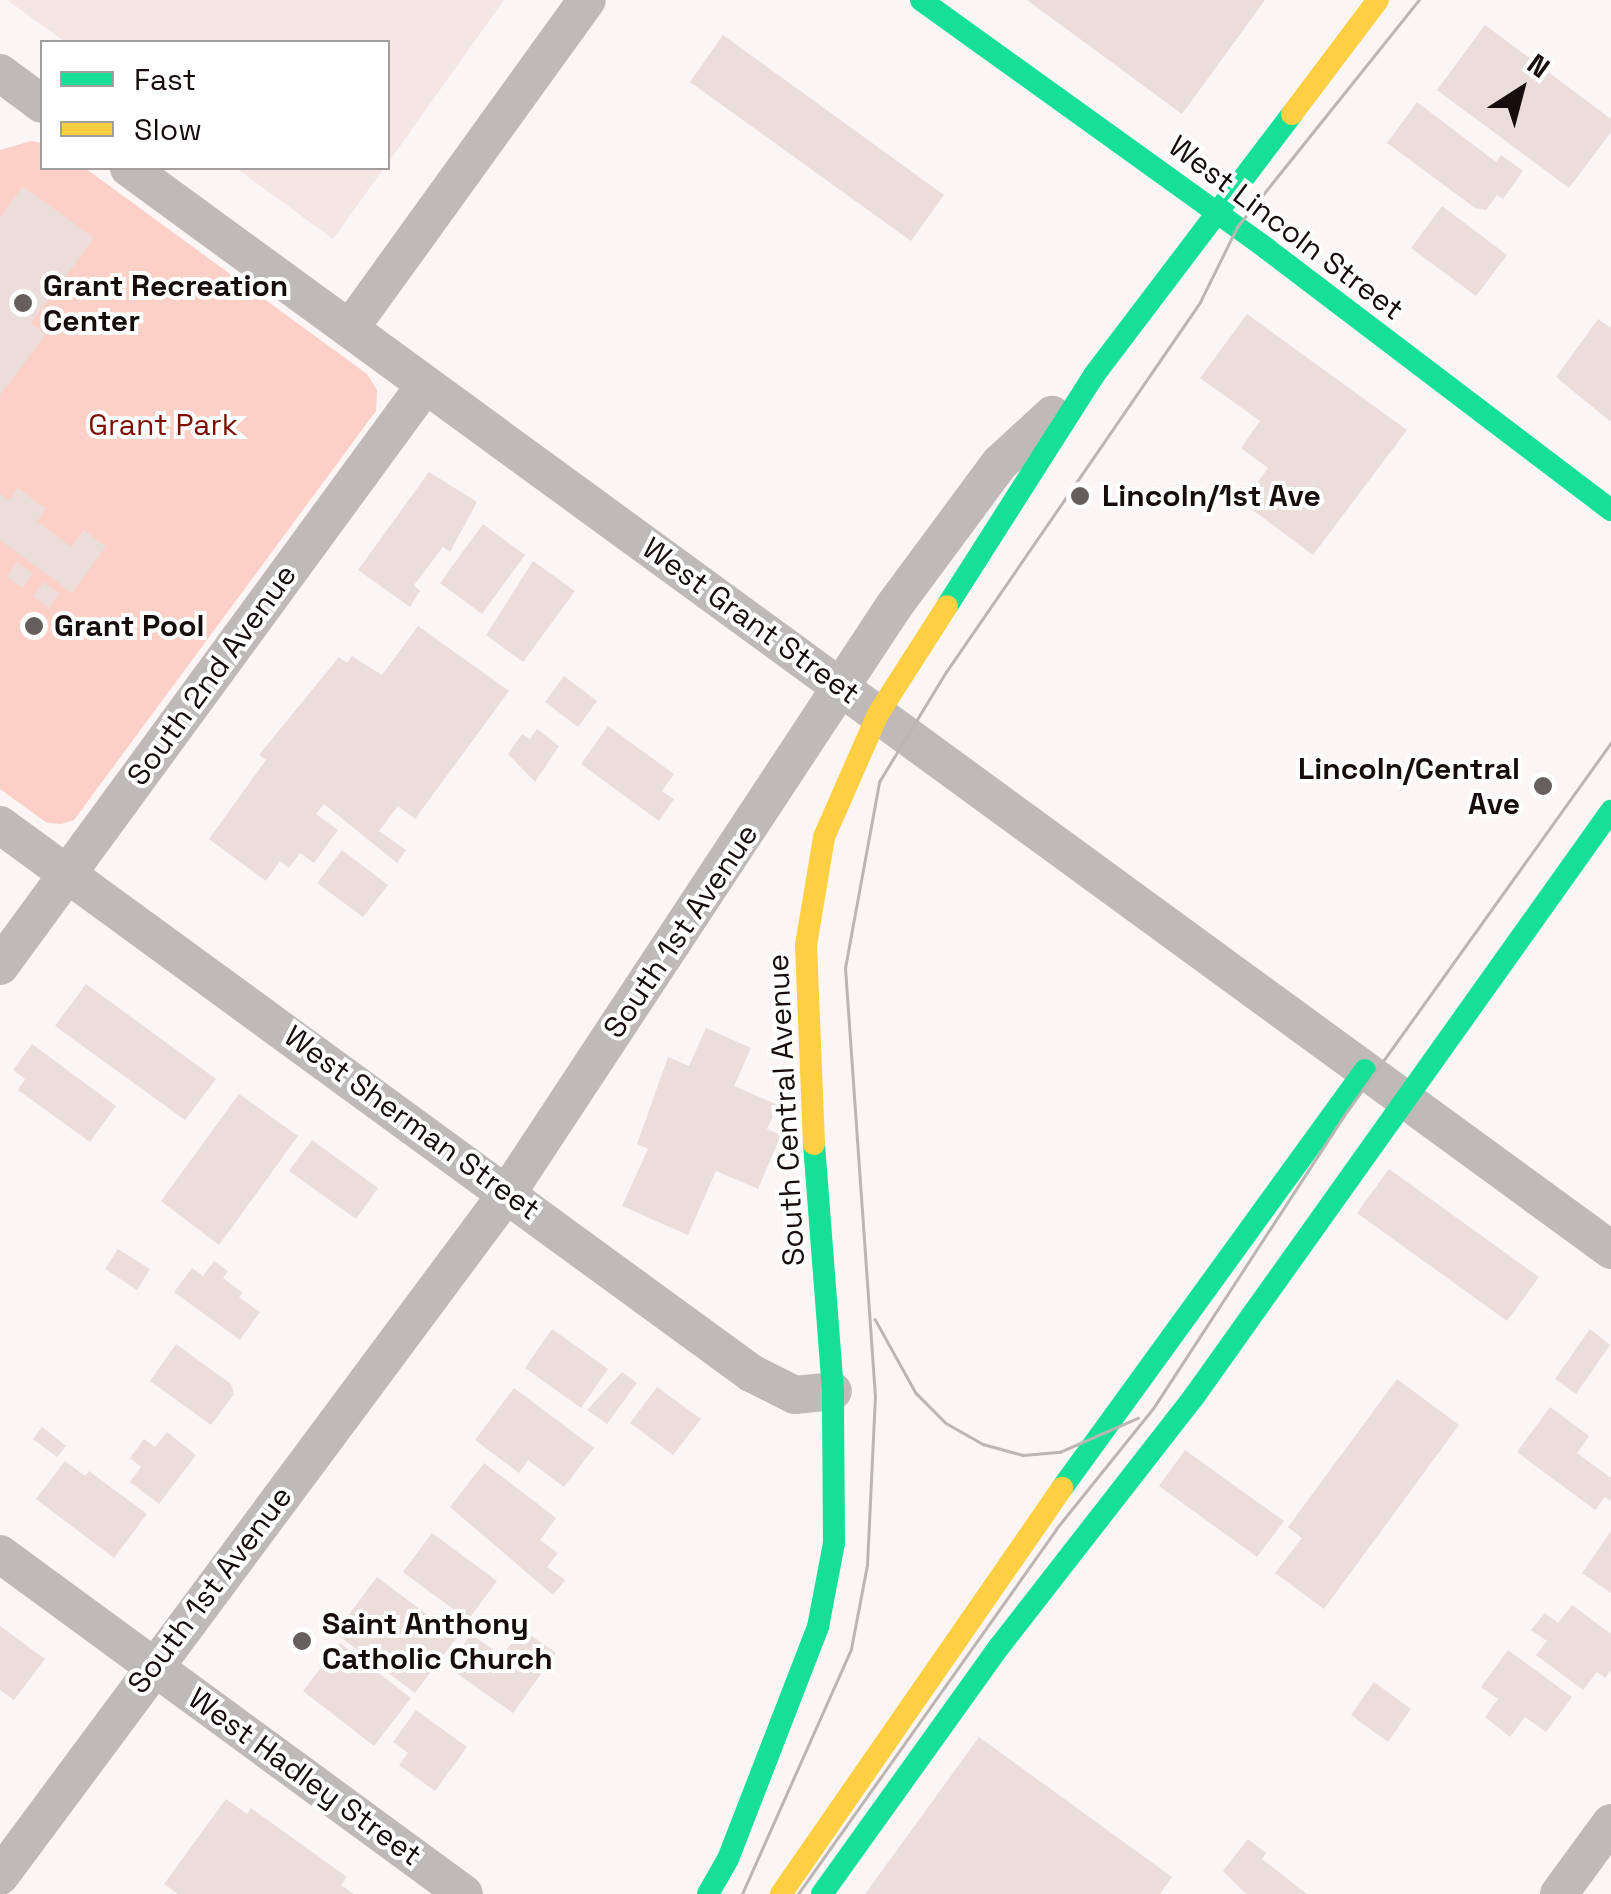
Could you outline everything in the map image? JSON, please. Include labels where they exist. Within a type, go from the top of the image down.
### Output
[{"type":"main road","name":"West Lincoln Street","points":[[921,0],[1218,213],[1611,510]]},
{"type":"main road","name":"South 1st Avenue","points":[[1094,376],[1378,0]]},
{"type":"main road","name":"South Central Avenue","points":[[708,1894],[728,1859],[818,1627],[834,1543],[833,1391],[807,1054],[806,944],[824,837],[878,714],[1094,376]]},
{"type":"main road","points":[[822,1894],[999,1646],[1193,1398],[1611,811]]},
{"type":"main road","points":[[782,1894],[934,1664],[1369,1073]]},
{"type":"street","points":[[351,327],[586,0]]},
{"type":"street","name":"West Grant Street","points":[[132,170],[1611,1250]]},
{"type":"street","name":"South 1st Avenue","points":[[0,1876],[508,1192],[842,688],[1000,463],[1094,376]]},
{"type":"street","name":"South 2nd Avenue","points":[[0,966],[425,386]]},
{"type":"street","name":"West Sherman Street","points":[[0,825],[751,1373],[795,1395],[833,1391]]},
{"type":"street","name":"West Hadley Street","points":[[0,1554],[464,1894]]},
{"type":"street","points":[[1559,1894],[1611,1823]]},
{"type":"shaded area","points":[[7,0],[504,0],[390,160],[390,40],[62,40]]},
{"type":"shaded area","points":[[239,170],[383,170],[333,239]]},
{"type":"green space","name":"Grant Park","points":[[31,141],[40,143],[40,170],[88,170],[367,374],[377,390],[376,411],[74,820],[61,824],[47,823],[0,789],[0,150]]},
{"type":"building","points":[[1027,0],[1265,0],[1182,114]]},
{"type":"building","points":[[1485,25],[1611,119],[1611,132],[1569,188],[1437,90]]},
{"type":"building","points":[[723,35],[944,195],[911,241],[690,82]]},
{"type":"building","points":[[1417,102],[1496,162],[1501,155],[1523,171],[1503,199],[1497,195],[1486,210],[1475,208],[1387,143]]},
{"type":"building","name":"Grant Recreation Center","points":[[23,186],[94,238],[31,323],[46,334],[0,395],[0,217]]},
{"type":"building","points":[[1442,206],[1507,255],[1476,296],[1411,248]]},
{"type":"building","points":[[1247,314],[1407,430],[1313,555],[1243,503],[1268,468],[1241,448],[1260,421],[1200,378]]},
{"type":"building","points":[[1598,319],[1611,328],[1611,422],[1556,377]]},
{"type":"building","points":[[429,472],[477,502],[450,552],[443,547],[414,585],[420,591],[410,607],[358,570]]},
{"type":"building","points":[[18,488],[46,509],[37,521],[71,547],[84,530],[106,546],[72,593],[0,540],[0,494],[9,500]]},
{"type":"building","points":[[483,524],[525,555],[482,614],[440,583]]},
{"type":"building","points":[[533,561],[575,591],[523,662],[486,635]]},
{"type":"building","points":[[17,562],[33,574],[22,588],[7,577]]},
{"type":"building","points":[[44,582],[59,594],[49,608],[33,596]]},
{"type":"building","points":[[418,626],[509,691],[415,819],[398,806],[379,831],[406,850],[397,863],[324,804],[316,814],[338,830],[314,863],[300,853],[289,868],[280,861],[266,881],[209,839],[266,760],[259,755],[339,657],[347,663],[352,656],[382,675]]},
{"type":"building","points":[[564,676],[597,701],[578,727],[545,702]]},
{"type":"building","points":[[608,726],[674,774],[662,791],[674,799],[659,821],[581,764]]},
{"type":"building","points":[[537,729],[559,746],[535,782],[508,754],[522,734],[530,739]]},
{"type":"building","points":[[342,850],[388,885],[363,917],[317,883]]},
{"type":"building","points":[[86,984],[216,1079],[185,1120],[55,1026]]},
{"type":"building","points":[[706,1028],[751,1048],[734,1086],[778,1105],[767,1129],[781,1135],[758,1189],[716,1171],[688,1235],[622,1206],[648,1149],[637,1144],[668,1057],[689,1066]]},
{"type":"building","points":[[32,1044],[116,1106],[90,1142],[18,1090],[25,1079],[13,1070]]},
{"type":"building","points":[[239,1094],[298,1136],[219,1245],[161,1201]]},
{"type":"building","points":[[312,1140],[378,1188],[356,1219],[289,1171]]},
{"type":"building","points":[[1389,1169],[1539,1277],[1507,1321],[1357,1213]]},
{"type":"building","points":[[118,1249],[150,1269],[137,1290],[105,1269]]},
{"type":"building","points":[[214,1261],[228,1271],[223,1278],[243,1293],[239,1297],[260,1312],[240,1340],[174,1292],[192,1268],[203,1276]]},
{"type":"building","points":[[552,1329],[608,1369],[581,1408],[525,1368]]},
{"type":"building","points":[[1590,1329],[1610,1345],[1576,1394],[1555,1379]]},
{"type":"building","points":[[176,1344],[231,1384],[234,1394],[211,1425],[150,1381]]},
{"type":"building","points":[[622,1372],[637,1383],[607,1424],[587,1410]]},
{"type":"building","points":[[1397,1379],[1459,1425],[1324,1609],[1275,1573],[1302,1538],[1288,1527]]},
{"type":"building","points":[[657,1387],[701,1419],[673,1455],[630,1423]]},
{"type":"building","points":[[514,1388],[594,1448],[564,1487],[528,1460],[519,1473],[475,1440]]},
{"type":"building","points":[[1550,1407],[1589,1436],[1577,1453],[1611,1478],[1611,1501],[1605,1497],[1595,1510],[1517,1452]]},
{"type":"building","points":[[42,1427],[66,1446],[57,1457],[33,1439]]},
{"type":"building","points":[[167,1432],[196,1455],[159,1504],[130,1482],[141,1467],[130,1458],[144,1439],[155,1447]]},
{"type":"building","points":[[1185,1450],[1284,1521],[1257,1557],[1159,1486]]},
{"type":"building","points":[[65,1461],[85,1476],[89,1471],[147,1514],[114,1558],[36,1499]]},
{"type":"building","points":[[484,1463],[556,1518],[540,1540],[558,1553],[547,1567],[565,1580],[553,1595],[450,1507]]},
{"type":"building","points":[[1611,1531],[1611,1593],[1582,1573]]},
{"type":"building","points":[[432,1533],[497,1581],[468,1620],[403,1572]]},
{"type":"building","points":[[377,1577],[457,1637],[415,1693],[335,1633]]},
{"type":"building","points":[[1572,1605],[1611,1634],[1611,1670],[1605,1678],[1597,1672],[1583,1690],[1536,1655],[1547,1641],[1531,1630],[1545,1613],[1558,1623]]},
{"type":"building","points":[[0,1626],[45,1659],[14,1700],[0,1690]]},
{"type":"building","points":[[522,1629],[556,1653],[513,1713],[448,1667],[471,1634],[502,1656]]},
{"type":"building","points":[[340,1643],[411,1698],[374,1746],[303,1691]]},
{"type":"building","points":[[1508,1650],[1572,1697],[1546,1732],[1525,1717],[1510,1737],[1485,1717],[1498,1699],[1481,1687]]},
{"type":"building","points":[[1374,1682],[1411,1709],[1388,1742],[1351,1715]]},
{"type":"building","points":[[416,1710],[467,1747],[435,1791],[399,1765],[408,1753],[393,1742]]},
{"type":"building","points":[[979,1737],[1172,1877],[1160,1894],[865,1894]]},
{"type":"building","points":[[226,1799],[247,1814],[251,1808],[347,1877],[341,1885],[354,1894],[178,1894],[164,1884]]},
{"type":"building","points":[[1248,1839],[1266,1853],[1262,1859],[1307,1894],[1246,1894],[1223,1871]]},
{"type":"tram line","points":[[742,1894],[851,1649],[867,1565],[875,1397],[845,968],[879,782],[946,672],[1200,302],[1237,227],[1419,0]]},
{"type":"tram line","points":[[798,1894],[1056,1529],[1154,1407],[1343,1117],[1611,742]]},
{"type":"tram line","points":[[875,1319],[916,1393],[946,1423],[983,1444],[1023,1455],[1060,1452],[1138,1418]]},
{"type":"traffic: fast","points":[[921,0],[1267,249],[1611,510]]},
{"type":"traffic: fast","points":[[947,606],[1094,375],[1292,114]]},
{"type":"traffic: fast","points":[[822,1894],[999,1647],[1193,1398],[1611,811]]},
{"type":"traffic: fast","points":[[1062,1488],[1365,1070]]},
{"type":"traffic: fast","points":[[708,1894],[728,1859],[818,1627],[834,1543],[833,1391],[814,1144]]},
{"type":"traffic: slow","points":[[1292,114],[1378,0]]},
{"type":"traffic: slow","points":[[814,1144],[806,945],[824,837],[878,714],[947,606]]},
{"type":"traffic: slow","points":[[781,1894],[1062,1488]]},
{"type":"place","name":"Grant Recreation Center","points":[[23,303]]},
{"type":"place","name":"Lincoln/1st Ave","points":[[1080,496]]},
{"type":"place","name":"Grant Pool","points":[[34,626]]},
{"type":"place","name":"Lincoln/Central Ave","points":[[1543,786]]},
{"type":"place","name":"Saint Anthony Catholic Church","points":[[302,1641]]}]
